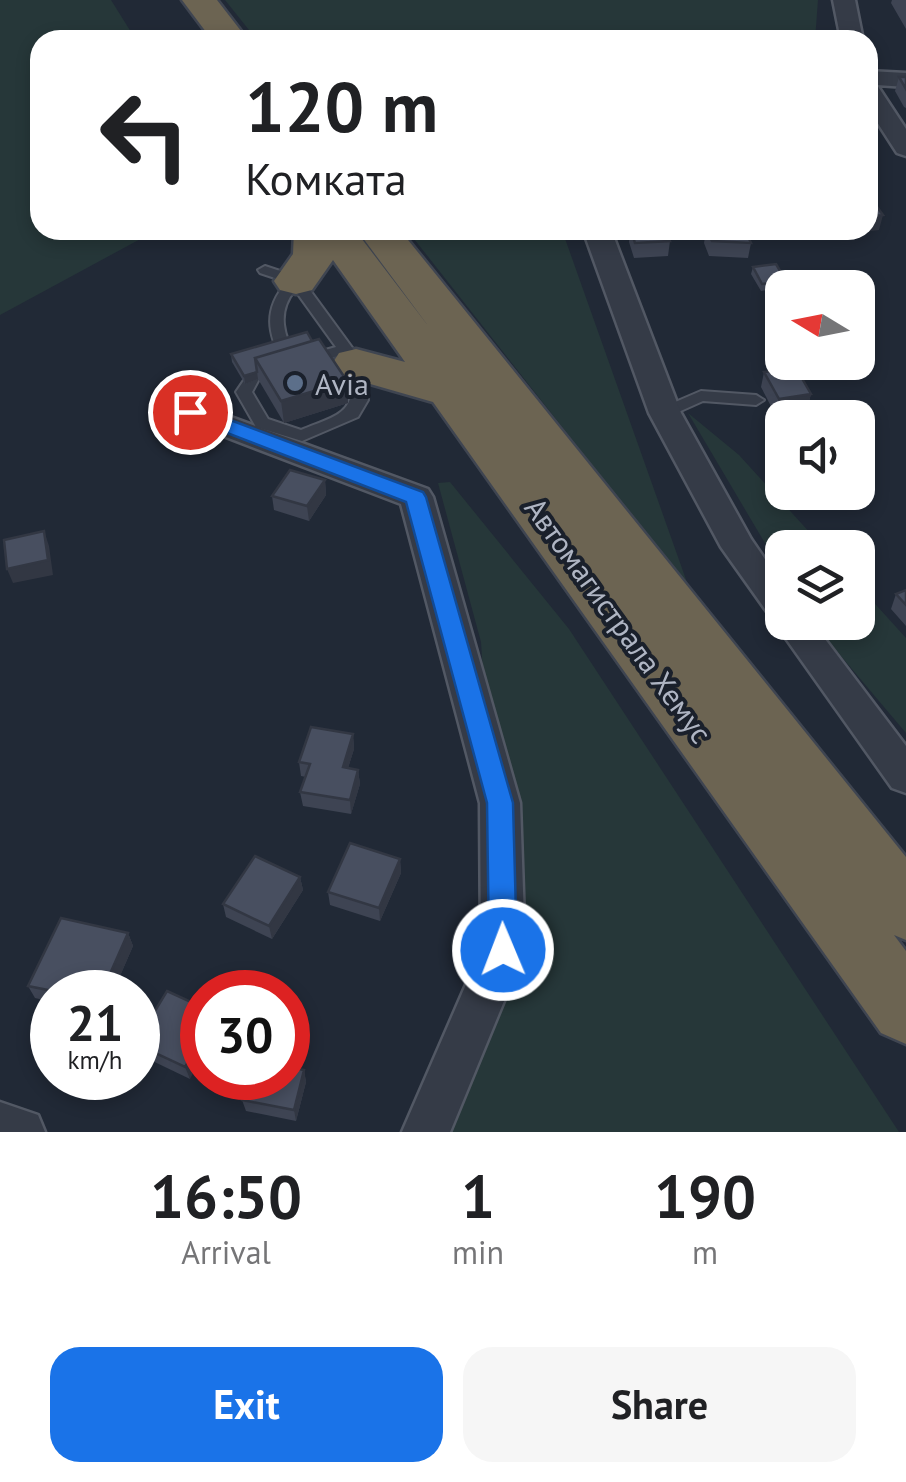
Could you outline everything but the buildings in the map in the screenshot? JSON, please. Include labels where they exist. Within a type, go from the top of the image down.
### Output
[{"type":"highway","points":[[162,0],[184,30]]},
{"type":"highway","points":[[199,0],[222,30]]},
{"type":"highway","points":[[280,276],[315,254],[315,240]]},
{"type":"highway","name":"Автомагистрала Хемус","points":[[340,240],[906,1008]]},
{"type":"highway","name":"Автомагистрала Хемус","points":[[386,240],[906,909]]},
{"type":"highway","points":[[350,357],[450,390]]},
{"type":"street","points":[[844,0],[850,30]]},
{"type":"street","points":[[878,79],[906,80]]},
{"type":"street","points":[[878,105],[906,148]]},
{"type":"street","points":[[602,240],[665,413],[738,547],[765,586]]},
{"type":"street","points":[[190,412],[296,443],[416,497],[500,803],[503,950],[426,1132]]},
{"type":"street","points":[[804,640],[906,776]]},
{"type":"street","points":[[0,1126],[20,1132]]},
{"type":"lane","points":[[280,276],[350,357],[360,400],[352,413],[296,443],[262,423],[244,392],[254,376],[292,364],[350,357]]},
{"type":"lane","points":[[280,276],[274,321],[292,364]]},
{"type":"lane","points":[[665,413],[701,396],[756,400]]},
{"type":"shaded area","points":[[0,0],[111,0],[130,30],[30,30],[30,240],[139,240],[0,315]]},
{"type":"shaded area","points":[[225,0],[818,0],[816,30],[249,30]]},
{"type":"shaded area","points":[[415,240],[566,240],[689,588]]},
{"type":"shaded area","points":[[688,413],[739,455],[765,483],[765,510],[789,510],[807,530],[765,530],[765,543]]},
{"type":"shaded area","points":[[450,482],[569,629],[899,1132],[437,1132],[499,917],[481,642],[438,483]]},
{"type":"shaded area","points":[[875,604],[906,638],[906,733],[827,640],[875,640]]},
{"type":"place","name":"Avia","points":[[295,383]]},
{"type":"route","points":[[190,412],[416,497],[500,803],[503,950]]}]
